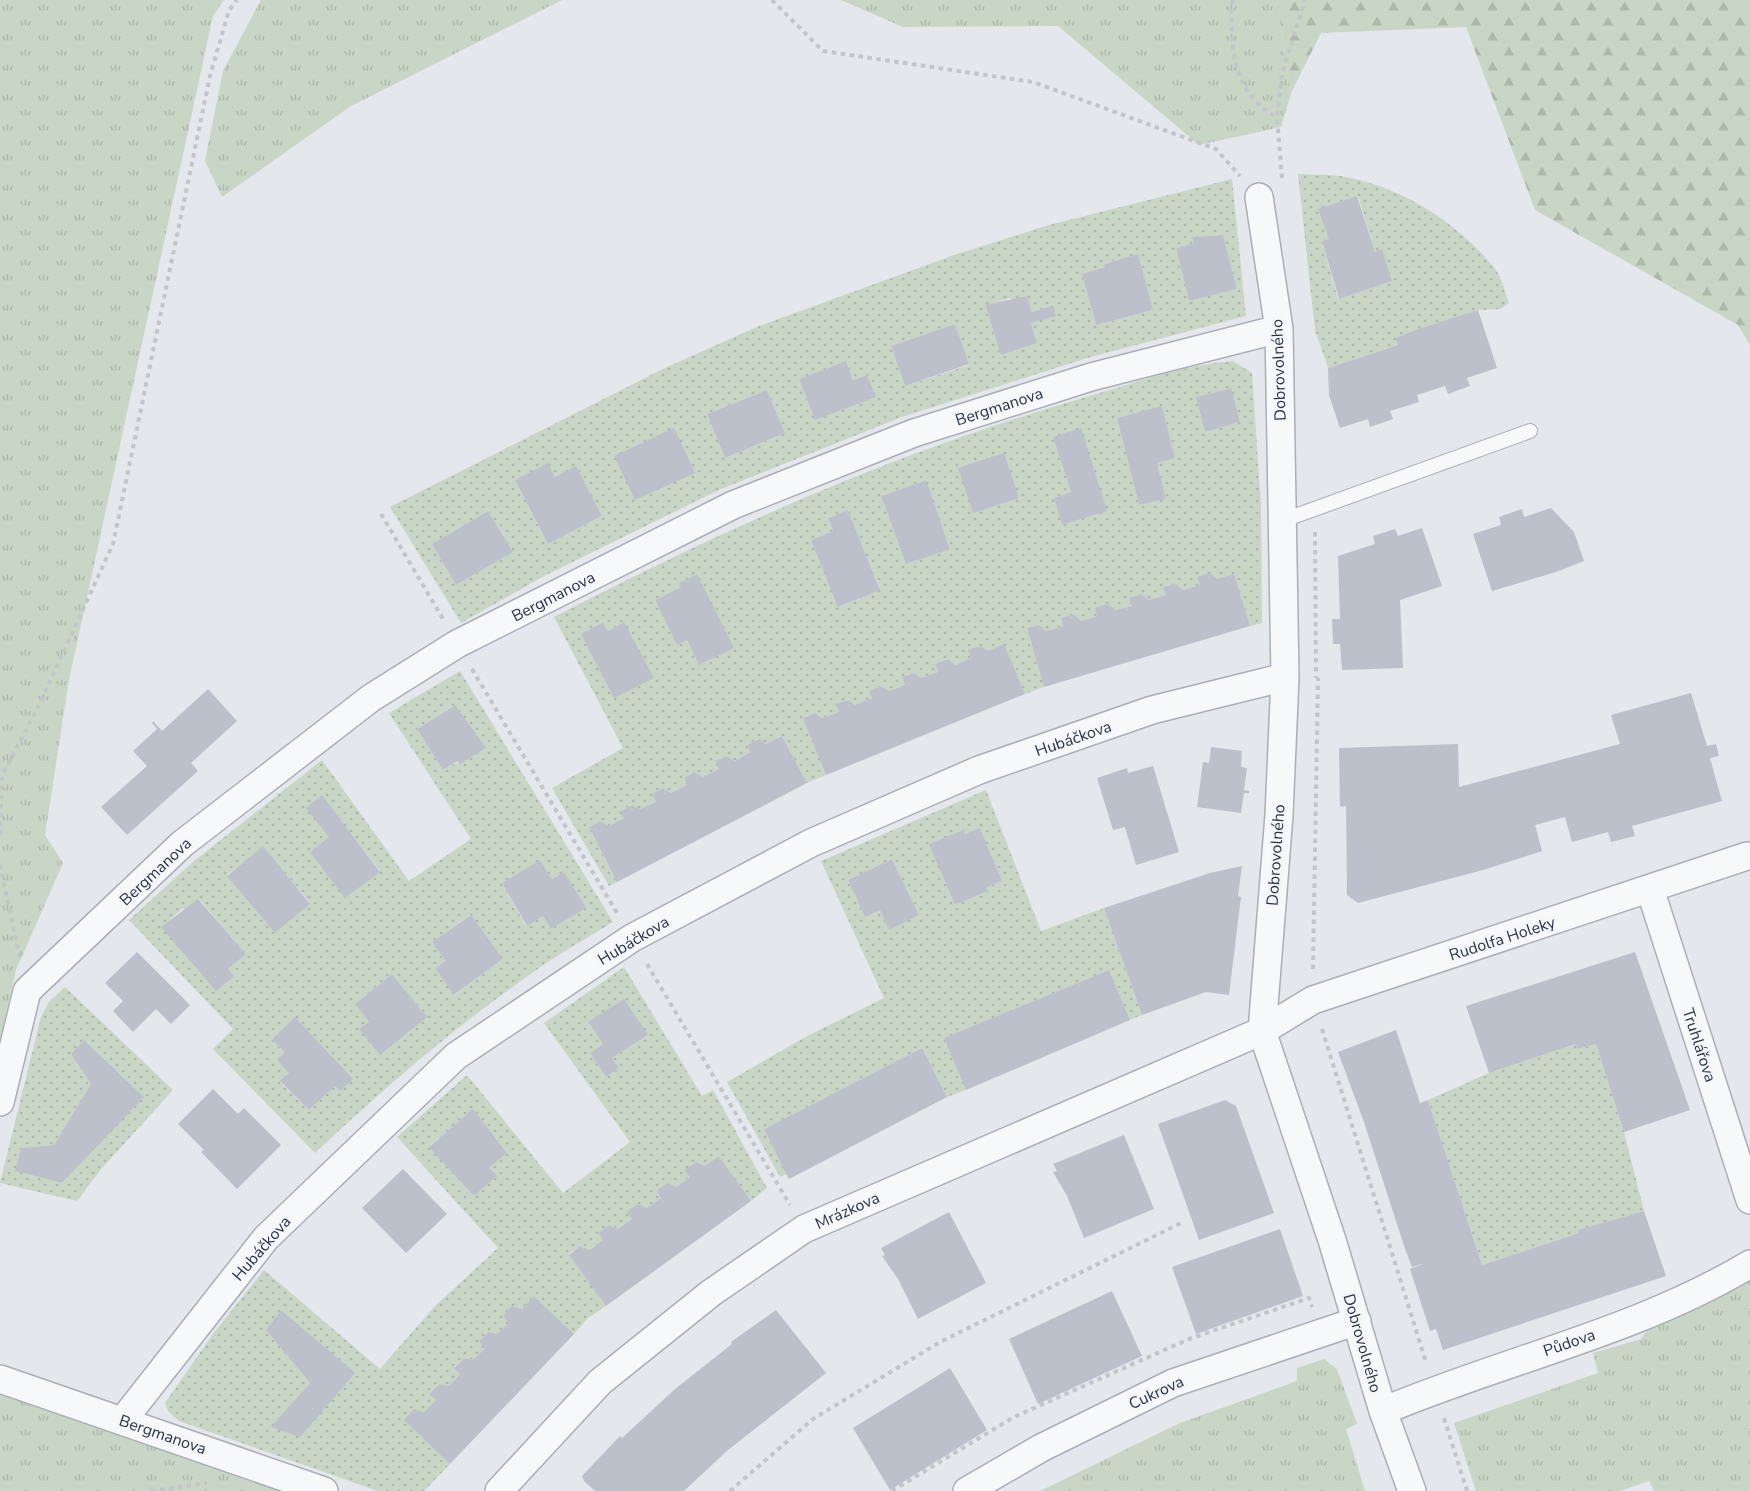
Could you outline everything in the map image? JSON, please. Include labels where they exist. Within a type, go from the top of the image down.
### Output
[{"type":"street","name":"Dobrovolného","points":[[1271,193],[1279,329],[1285,677],[1279,815],[1262,1031],[1358,1321],[1383,1411],[1412,1491]]},
{"type":"street","name":"Bergmanova","points":[[27,991],[182,844],[371,698],[457,644],[733,505],[914,433],[1091,377],[1279,329]]},
{"type":"street","name":"Hubáčkova","points":[[123,1420],[266,1238],[456,1056],[632,938],[811,843],[980,770],[1152,710],[1285,677]]},
{"type":"street","name":"Rudolfa Holeky","points":[[1262,1031],[1312,1000],[1748,856]]},
{"type":"street","name":"Truhlářova","points":[[1650,889],[1750,1200]]},
{"type":"street","points":[[0,1102],[27,991]]},
{"type":"street","name":"Mrázkova","points":[[499,1491],[600,1382],[711,1293],[804,1229],[1262,1031]]},
{"type":"street","name":"Půdova","points":[[1383,1411],[1435,1389],[1647,1315],[1722,1281],[1750,1264]]},
{"type":"street","name":"Cukrova","points":[[967,1491],[1041,1448],[1173,1383],[1358,1321]]},
{"type":"street","name":"Bergmanova","points":[[0,1379],[324,1491]]},
{"type":"lane","points":[[1284,520],[1530,432]]},
{"type":"path","points":[[0,835],[1,775],[39,705],[113,544],[210,76],[229,10],[237,0]]},
{"type":"path","points":[[772,0],[823,51],[1033,82],[1216,149],[1271,193]]},
{"type":"path","points":[[1232,0],[1232,54],[1243,83],[1259,108],[1277,117]]},
{"type":"path","points":[[1271,193],[1282,74],[1305,0]]},
{"type":"path","points":[[381,514],[804,1229]]},
{"type":"path","points":[[1318,678],[1312,1000],[1467,1491]]},
{"type":"path","points":[[0,865],[27,991]]},
{"type":"path","points":[[730,1491],[813,1419],[940,1342],[1183,1222]]},
{"type":"green space","points":[[0,0],[224,0],[213,16],[69,680],[45,835],[63,863],[16,970],[0,1040]]},
{"type":"green space","points":[[261,0],[562,0],[351,106],[222,197],[205,161],[223,71]]},
{"type":"green space","points":[[841,0],[1277,0],[1291,93],[1281,127],[1199,145],[1058,26],[903,27]]},
{"type":"green space","points":[[1277,0],[1750,0],[1750,345],[1738,325],[1535,210],[1466,27],[1321,33],[1291,93]]},
{"type":"green space","points":[[1298,174],[1335,175],[1362,181],[1384,188],[1426,208],[1445,221],[1480,252],[1497,273],[1509,303],[1500,309],[1478,310],[1419,329],[1398,345],[1328,368],[1315,330]],"holes":[[[1358,196],[1375,252],[1382,250],[1392,281],[1338,299],[1322,241],[1329,239],[1319,209]]]},
{"type":"green space","points":[[1232,179],[1246,316],[1087,358],[902,417],[721,489],[546,575],[461,623],[390,507],[667,367],[759,326],[954,255],[1049,225]],"holes":[[[1223,235],[1237,289],[1189,301],[1176,248],[1194,243],[1193,237]],[[1138,255],[1153,310],[1096,325],[1082,274],[1105,267],[1105,263]],[[1027,296],[1032,312],[1052,305],[1056,315],[1031,323],[1037,343],[1001,355],[985,306],[1010,298],[1012,301]],[[955,324],[969,365],[905,386],[891,346]],[[846,361],[853,380],[867,375],[875,397],[815,420],[799,379]],[[767,390],[785,433],[725,458],[707,414]],[[548,464],[555,477],[576,467],[602,516],[548,544],[515,480]],[[488,511],[513,552],[456,585],[432,544]]]},
{"type":"green space","points":[[1233,361],[1252,373],[1261,506],[1262,623],[1250,626],[1234,574],[1217,579],[1198,577],[1200,585],[1183,590],[1176,584],[1164,587],[1166,595],[1149,600],[1142,594],[1129,598],[1132,606],[1115,610],[1108,604],[1096,608],[1097,616],[1081,621],[1074,614],[1061,618],[1063,626],[1046,631],[1039,625],[1027,628],[1044,687],[1025,694],[1004,645],[988,651],[981,646],[969,650],[971,658],[955,665],[947,659],[935,664],[938,672],[921,678],[914,673],[902,677],[905,685],[889,691],[881,686],[870,691],[872,698],[855,705],[848,700],[837,704],[839,712],[822,718],[815,713],[804,717],[826,775],[807,783],[782,736],[766,744],[758,739],[747,745],[750,752],[735,761],[726,756],[715,761],[719,769],[703,777],[694,772],[684,778],[687,785],[671,793],[663,788],[652,794],[656,802],[640,809],[632,805],[621,810],[624,818],[608,826],[601,821],[589,827],[617,882],[609,886],[552,788],[623,748],[554,617],[747,523],[879,467],[1014,419],[1157,376]],"holes":[[[1231,388],[1240,422],[1205,432],[1196,397]],[[1162,407],[1175,458],[1157,463],[1166,499],[1139,505],[1117,418]],[[1053,437],[1106,511],[1062,525],[1054,498],[1071,492]],[[925,480],[950,548],[906,564],[881,496]],[[848,510],[880,589],[839,607],[811,540],[833,531],[828,518]],[[697,574],[699,664],[687,640],[677,644],[655,600],[681,587],[680,583]],[[603,622],[608,631],[624,622],[653,678],[581,634]]]},
{"type":"green space","points":[[460,671],[613,922],[542,966],[475,1015],[367,1105],[315,1153],[213,1049],[233,1029],[129,920],[194,861],[322,760],[409,881],[471,839],[389,713]],"holes":[[[454,705],[485,748],[443,770],[417,729]],[[322,796],[380,871],[345,898],[329,837]],[[263,847],[310,903],[275,933],[227,875]],[[540,860],[552,879],[564,872],[585,908],[551,929],[543,916],[526,926],[502,883]],[[199,899],[246,954],[228,969],[162,927],[183,908],[186,910]],[[470,915],[503,959],[455,995],[435,968],[445,961],[432,942]],[[392,974],[427,1017],[360,1030],[369,1022],[355,1004]],[[296,1018],[352,1079],[340,1091],[335,1086],[309,1110],[280,1082],[289,1073],[285,1053],[272,1039]]]},
{"type":"green space","points":[[986,790],[1041,931],[1104,908],[1142,1015],[1130,1020],[1109,970],[945,1038],[966,1090],[947,1097],[922,1048],[764,1129],[787,1174],[780,1177],[727,1082],[809,1035],[884,998],[821,861]],"holes":[[[980,828],[1002,881],[987,887],[988,891],[955,905],[930,844],[963,830],[965,834]],[[892,859],[919,915],[889,929],[880,910],[865,917],[848,880]]]},
{"type":"green space","points":[[624,967],[702,1096],[713,1090],[767,1188],[751,1201],[719,1156],[705,1166],[695,1162],[685,1170],[690,1177],[676,1187],[667,1183],[656,1191],[661,1198],[647,1208],[627,1212],[632,1219],[618,1229],[609,1225],[598,1233],[603,1240],[590,1250],[580,1246],[569,1254],[606,1306],[588,1318],[574,1334],[534,1296],[522,1309],[512,1306],[509,1323],[497,1334],[488,1332],[479,1342],[485,1348],[473,1360],[464,1358],[454,1367],[460,1374],[449,1386],[439,1384],[430,1393],[436,1400],[424,1412],[414,1410],[450,1464],[424,1491],[378,1491],[179,1421],[168,1411],[165,1403],[213,1334],[264,1270],[380,1369],[434,1307],[498,1248],[397,1137],[467,1075],[563,1193],[630,1142],[544,1023]],"holes":[[[588,1022],[648,1035],[612,1058],[619,1068],[606,1077],[590,1053],[603,1044]],[[473,1110],[507,1153],[489,1168],[496,1177],[474,1196],[429,1146]],[[281,1310],[354,1373],[272,1427],[310,1383],[266,1330]]]},
{"type":"green space","points":[[65,987],[173,1090],[102,1168],[77,1201],[0,1183],[41,1017],[49,1002]],"holes":[[[84,1040],[143,1096],[62,1183],[15,1171],[21,1148],[54,1145],[91,1084],[71,1054]]]},
{"type":"green space","points":[[1576,1044],[1579,1049],[1596,1044],[1624,1132],[1644,1211],[1579,1230],[1579,1233],[1482,1265],[1428,1100],[1489,1073]]},
{"type":"green space","points":[[1750,1275],[1750,1491],[1654,1491],[1649,1481],[1620,1491],[1476,1491],[1454,1423],[1598,1373],[1593,1353],[1641,1339],[1655,1319]]},
{"type":"green space","points":[[1324,1359],[1337,1369],[1357,1424],[1346,1429],[1365,1491],[1040,1491],[1180,1423],[1297,1381],[1297,1368]]},
{"type":"green space","points":[[0,1390],[286,1491],[0,1491]]},
{"type":"building","points":[[1357,196],[1375,252],[1382,249],[1392,281],[1339,299],[1322,241],[1329,239],[1318,209]]},
{"type":"building","points":[[1223,235],[1237,289],[1189,301],[1176,248],[1194,243],[1192,237]]},
{"type":"building","points":[[1138,254],[1153,310],[1096,325],[1082,274],[1105,267],[1104,264]]},
{"type":"building","points":[[1027,296],[1032,312],[1053,305],[1056,316],[1031,323],[1037,343],[1001,355],[985,305]]},
{"type":"building","points":[[1478,310],[1497,368],[1467,378],[1470,386],[1448,394],[1445,386],[1417,395],[1419,402],[1390,411],[1393,419],[1370,427],[1368,419],[1340,428],[1329,395],[1328,368],[1398,345],[1396,338],[1418,329]]},
{"type":"building","points":[[955,324],[969,364],[905,386],[891,346]]},
{"type":"building","points":[[846,361],[853,380],[867,375],[876,397],[815,420],[799,379]]},
{"type":"building","points":[[1231,388],[1240,422],[1205,432],[1196,397]]},
{"type":"building","points":[[767,390],[785,433],[725,458],[707,414]]},
{"type":"building","points":[[1162,406],[1175,458],[1157,463],[1166,499],[1139,505],[1117,418]]},
{"type":"building","points":[[674,428],[695,473],[635,500],[614,456]]},
{"type":"building","points":[[1081,428],[1107,511],[1062,525],[1054,498],[1071,492],[1053,437]]},
{"type":"building","points":[[1004,453],[1019,498],[973,513],[958,468]]},
{"type":"building","points":[[548,463],[555,477],[576,466],[602,516],[548,544],[515,480]]},
{"type":"building","points":[[926,480],[950,549],[906,564],[881,496]]},
{"type":"building","points":[[1551,508],[1574,532],[1584,561],[1492,591],[1473,534],[1501,525],[1499,517],[1522,509],[1524,517]]},
{"type":"building","points":[[848,510],[880,590],[838,607],[811,540],[833,531],[828,518]]},
{"type":"building","points":[[488,511],[513,552],[456,585],[432,544]]},
{"type":"building","points":[[1422,528],[1442,586],[1400,600],[1403,668],[1342,670],[1340,644],[1333,644],[1332,619],[1340,619],[1338,556],[1375,544],[1373,536],[1395,529],[1398,536]]},
{"type":"building","points":[[1210,573],[1217,579],[1234,574],[1250,626],[1044,687],[1027,628],[1039,625],[1046,631],[1063,626],[1061,618],[1074,614],[1081,621],[1097,616],[1095,608],[1108,604],[1115,610],[1132,606],[1129,598],[1142,594],[1149,600],[1166,595],[1163,587],[1176,584],[1183,590],[1200,585],[1197,577]]},
{"type":"building","points":[[697,574],[734,648],[699,665],[687,640],[677,645],[655,600],[681,587],[679,583]]},
{"type":"building","points":[[603,622],[608,631],[624,622],[654,678],[614,698],[581,634]]},
{"type":"building","points":[[1004,644],[1025,694],[826,775],[803,718],[815,713],[822,718],[839,712],[836,704],[848,700],[855,705],[872,698],[869,691],[881,686],[889,691],[905,685],[902,677],[914,673],[921,678],[938,672],[935,664],[948,659],[955,665],[971,658],[968,650],[981,646],[988,651]]},
{"type":"building","points":[[208,689],[237,721],[191,763],[198,771],[127,835],[101,807],[147,766],[133,751],[157,729],[153,721],[162,731]]},
{"type":"building","points":[[1691,693],[1707,746],[1716,744],[1719,756],[1710,758],[1722,801],[1632,826],[1635,836],[1611,842],[1608,832],[1572,842],[1565,817],[1535,825],[1542,851],[1483,870],[1358,903],[1347,895],[1346,806],[1340,807],[1339,748],[1458,744],[1459,787],[1620,744],[1611,715]]},
{"type":"building","points":[[455,705],[486,748],[460,764],[458,761],[443,770],[417,729]]},
{"type":"building","points":[[782,736],[807,783],[617,882],[589,827],[601,821],[608,826],[624,818],[620,811],[632,805],[640,809],[656,802],[652,794],[663,788],[671,793],[687,785],[684,778],[694,772],[703,777],[719,769],[715,761],[726,756],[735,761],[750,752],[747,745],[759,739],[766,744]]},
{"type":"building","points":[[1211,747],[1242,751],[1241,767],[1247,768],[1244,790],[1249,793],[1244,793],[1241,813],[1197,807],[1203,762],[1209,763]]},
{"type":"building","points":[[1153,766],[1179,852],[1136,865],[1125,827],[1113,830],[1097,778],[1127,768],[1128,773]]},
{"type":"building","points":[[322,795],[380,872],[345,898],[310,852],[329,837],[306,808]]},
{"type":"building","points":[[980,828],[1002,881],[987,887],[988,891],[955,905],[929,844],[963,830],[965,834]]},
{"type":"building","points":[[263,846],[310,904],[275,933],[227,876]]},
{"type":"building","points":[[892,859],[919,915],[889,930],[880,910],[865,917],[848,880]]},
{"type":"building","points":[[540,860],[552,879],[564,872],[586,908],[551,929],[543,916],[527,926],[502,883]]},
{"type":"building","points":[[1242,866],[1238,896],[1241,897],[1229,995],[1206,992],[1142,1015],[1104,908],[1210,873]]},
{"type":"building","points":[[198,899],[246,954],[228,969],[234,976],[216,991],[161,927]]},
{"type":"building","points":[[471,915],[503,959],[454,995],[435,968],[445,961],[432,942]]},
{"type":"building","points":[[137,952],[190,1005],[171,1024],[156,1009],[133,1032],[113,1011],[123,1001],[105,983]]},
{"type":"building","points":[[1635,952],[1690,1110],[1624,1132],[1596,1044],[1578,1049],[1576,1044],[1489,1073],[1466,1006]]},
{"type":"building","points":[[1109,970],[1130,1020],[966,1090],[944,1038]]},
{"type":"building","points":[[392,974],[427,1017],[380,1055],[359,1029],[369,1022],[355,1004]]},
{"type":"building","points":[[624,999],[648,1035],[612,1058],[619,1068],[606,1077],[590,1053],[603,1044],[588,1022]]},
{"type":"building","points":[[295,1017],[353,1079],[340,1091],[335,1086],[309,1110],[280,1081],[289,1073],[277,1060],[285,1053],[272,1039]]},
{"type":"building","points":[[1396,1030],[1420,1103],[1428,1100],[1482,1265],[1579,1233],[1578,1230],[1644,1211],[1666,1276],[1443,1350],[1436,1329],[1430,1331],[1410,1269],[1425,1263],[1412,1267],[1364,1122],[1338,1052]]},
{"type":"building","points":[[84,1040],[144,1097],[62,1183],[15,1171],[21,1148],[54,1145],[91,1084],[71,1054]]},
{"type":"building","points":[[922,1048],[947,1097],[789,1179],[764,1129]]},
{"type":"building","points":[[213,1089],[238,1114],[244,1108],[281,1145],[237,1189],[178,1124]]},
{"type":"building","points":[[1225,1100],[1236,1106],[1274,1213],[1199,1240],[1158,1124]]},
{"type":"building","points":[[473,1109],[507,1153],[489,1168],[497,1176],[474,1196],[429,1147]]},
{"type":"building","points":[[1124,1135],[1154,1209],[1084,1238],[1067,1196],[1053,1172],[1057,1171],[1053,1164]]},
{"type":"building","points":[[719,1156],[751,1201],[606,1306],[569,1255],[580,1246],[590,1250],[603,1240],[598,1233],[609,1225],[618,1229],[632,1219],[627,1212],[638,1204],[647,1208],[661,1198],[656,1191],[667,1183],[676,1187],[690,1177],[684,1170],[696,1162],[705,1166]]},
{"type":"building","points":[[403,1169],[447,1214],[406,1253],[362,1208]]},
{"type":"building","points":[[949,1212],[986,1283],[918,1319],[898,1279],[882,1256],[885,1255],[881,1248]]},
{"type":"building","points":[[1280,1229],[1303,1296],[1196,1334],[1172,1267]]},
{"type":"building","points":[[1112,1291],[1142,1356],[1038,1404],[1009,1339]]},
{"type":"building","points":[[534,1296],[574,1334],[450,1464],[404,1420],[414,1409],[424,1412],[436,1400],[429,1394],[439,1384],[449,1386],[460,1374],[454,1368],[464,1358],[473,1360],[485,1348],[479,1342],[488,1332],[497,1334],[509,1323],[503,1316],[512,1306],[522,1309]]},
{"type":"building","points":[[281,1310],[355,1373],[300,1437],[271,1427],[310,1383],[266,1330]]},
{"type":"building","points":[[776,1310],[826,1373],[728,1450],[684,1491],[595,1491],[584,1481],[582,1476],[620,1436],[622,1438],[675,1389],[732,1344],[731,1342]]},
{"type":"building","points":[[950,1368],[987,1430],[890,1490],[853,1428]]}]
